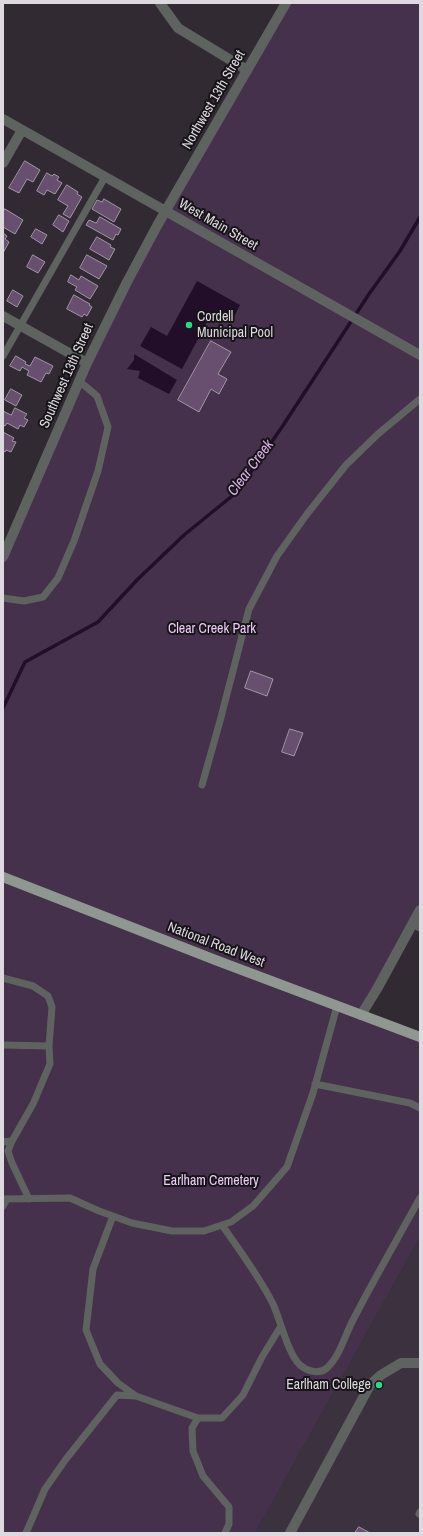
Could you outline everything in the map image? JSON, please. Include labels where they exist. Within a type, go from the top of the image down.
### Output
[{"type":"main road","name":"National Road West","points":[[3,877],[224,964],[420,1037]]},
{"type":"street","points":[[160,3],[178,28],[247,70]]},
{"type":"street","name":"Northwest 13th Street","points":[[166,212],[286,3]]},
{"type":"street","name":"West Main Street","points":[[3,119],[420,355]]},
{"type":"street","points":[[3,163],[22,130]]},
{"type":"street","name":"Southwest 13th Street","points":[[3,557],[87,363],[127,282],[166,212]]},
{"type":"street","points":[[3,316],[87,363]]},
{"type":"street","points":[[361,1015],[416,926],[420,910]]},
{"type":"street","points":[[290,1533],[370,1385],[381,1375],[401,1363],[420,1363]]},
{"type":"lane","points":[[3,356],[105,177]]},
{"type":"lane","points":[[3,598],[24,601],[43,596],[58,578],[74,541],[98,471],[108,427],[96,396],[79,381]]},
{"type":"lane","points":[[202,784],[250,609],[277,556],[307,514],[346,465],[378,434],[420,399]]},
{"type":"lane","points":[[3,978],[33,986],[48,996],[52,1007],[49,1046],[50,1064],[45,1079],[8,1151],[29,1199]]},
{"type":"lane","points":[[3,1206],[5,1199],[70,1198],[132,1223],[172,1231],[204,1231],[231,1222],[253,1206],[287,1167],[315,1084],[337,1006]]},
{"type":"lane","points":[[3,1045],[49,1046]]},
{"type":"lane","points":[[315,1084],[404,1101],[420,1108]]},
{"type":"lane","points":[[3,1142],[12,1141]]},
{"type":"lane","points":[[222,1225],[258,1277],[273,1306],[289,1348],[299,1364],[312,1372],[319,1372],[327,1369],[335,1357],[353,1319],[420,1198]]},
{"type":"lane","points":[[113,1216],[93,1269],[86,1330],[100,1364],[118,1383],[136,1396],[198,1418],[222,1418],[243,1395],[262,1357],[281,1326]]},
{"type":"lane","points":[[26,1533],[45,1489],[66,1459],[117,1395],[136,1396]]},
{"type":"lane","points":[[198,1418],[192,1428],[193,1451],[203,1476],[228,1507],[229,1524],[225,1533]]},
{"type":"shaded area","name":"Cordell Municipal Pool","points":[[197,281],[240,305],[231,323],[212,313],[182,369],[140,346],[151,327],[167,336]]},
{"type":"shaded area","points":[[134,354],[177,380],[169,394],[138,378],[140,371],[127,369],[134,360]]},
{"type":"shaded area","name":"Earlham College","points":[[420,1237],[420,1533],[255,1533]]},
{"type":"green space","points":[[286,3],[420,3],[420,910],[362,1015],[420,1037],[420,1237],[255,1533],[3,1533],[3,557],[127,282]]},
{"type":"building","points":[[25,161],[40,170],[33,182],[27,179],[19,193],[9,188]]},
{"type":"building","points":[[47,173],[52,176],[54,174],[59,177],[57,180],[62,183],[55,194],[47,190],[44,195],[37,191]]},
{"type":"building","points":[[67,185],[78,192],[77,194],[82,197],[70,218],[63,214],[68,206],[58,200]]},
{"type":"building","points":[[104,199],[121,209],[114,222],[92,209],[97,200],[102,202]]},
{"type":"building","points":[[5,209],[23,220],[15,234],[3,227],[3,213]]},
{"type":"building","points":[[59,215],[69,221],[63,232],[53,225]]},
{"type":"building","points":[[100,217],[121,229],[113,240],[86,225],[89,220],[96,223]]},
{"type":"building","points":[[36,229],[47,235],[42,244],[31,237]]},
{"type":"building","points":[[3,233],[7,236],[5,239],[9,242],[3,253]]},
{"type":"building","points":[[97,237],[115,249],[109,260],[90,249]]},
{"type":"building","points":[[33,255],[45,262],[38,273],[27,267]]},
{"type":"building","points":[[87,255],[107,266],[99,279],[80,268]]},
{"type":"building","points":[[71,275],[79,280],[81,276],[98,286],[90,299],[75,290],[77,287],[68,282]]},
{"type":"building","points":[[13,290],[23,296],[17,307],[7,301]]},
{"type":"building","points":[[74,295],[90,304],[89,305],[92,307],[87,316],[84,314],[82,317],[67,309]]},
{"type":"building","points":[[211,341],[231,352],[218,374],[227,379],[219,394],[211,389],[199,412],[178,400]]},
{"type":"building","points":[[16,356],[26,362],[25,364],[30,366],[35,357],[53,366],[49,374],[46,373],[41,382],[27,375],[29,371],[22,367],[20,371],[10,366]]},
{"type":"building","points":[[11,389],[22,395],[16,406],[5,400]]},
{"type":"building","points":[[15,408],[27,414],[24,418],[28,420],[24,427],[20,425],[18,429],[7,423],[5,426],[3,425],[3,411],[11,415]]},
{"type":"building","points":[[3,432],[14,438],[12,441],[16,442],[11,452],[6,450],[5,452],[3,451]]},
{"type":"building","points":[[251,671],[273,679],[267,696],[245,688]]},
{"type":"building","points":[[290,729],[303,733],[294,756],[282,752]]},
{"type":"building","points":[[359,1527],[370,1533],[355,1533]]},
{"type":"waterway","name":"Clear Creek","points":[[3,708],[25,662],[98,622],[137,580],[184,535],[237,492],[282,427],[369,294],[400,251],[420,217]]},
{"type":"place","name":"Cordell Municipal Pool","points":[[189,325]]},
{"type":"place","name":"Earlham College","points":[[379,1385]]},
{"type":"park label","name":"Clear Creek Park","points":[[212,629]]},
{"type":"park label","name":"Earlham Cemetery","points":[[211,1181]]}]
